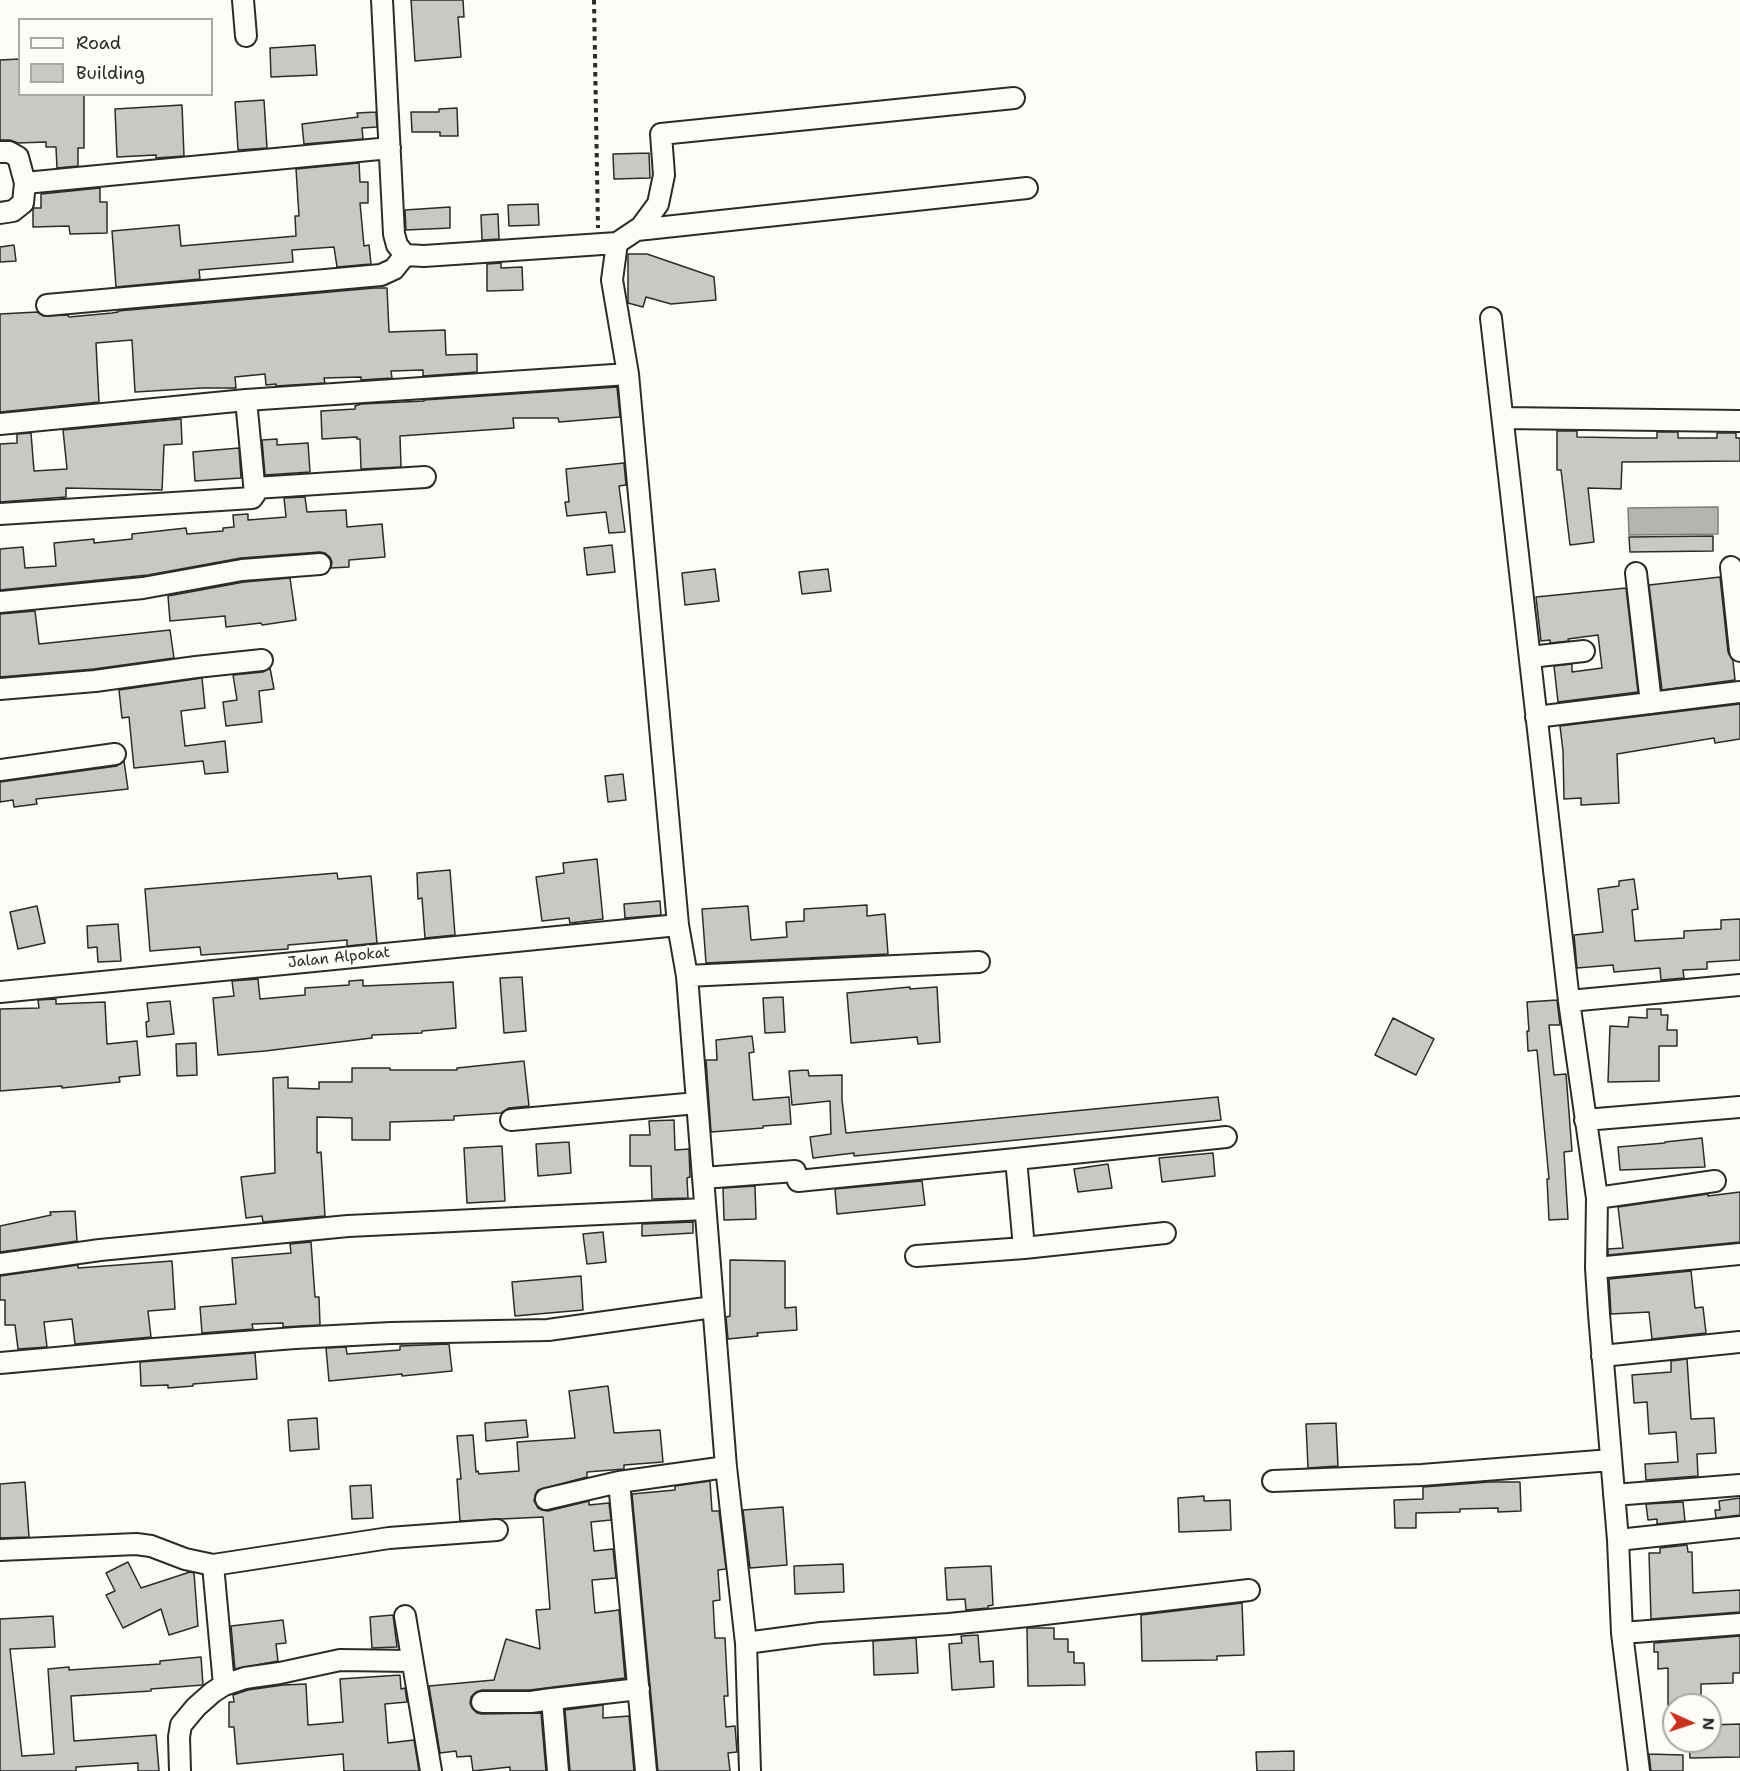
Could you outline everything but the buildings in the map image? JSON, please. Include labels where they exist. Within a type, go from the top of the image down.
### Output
[{"type":"street","points":[[243,0],[246,36]]},
{"type":"street","points":[[382,0],[394,234],[405,255]]},
{"type":"street","points":[[637,230],[658,204],[664,175],[661,134],[1014,98]]},
{"type":"street","points":[[25,183],[390,148]]},
{"type":"street","points":[[0,152],[9,152],[18,157],[25,183],[23,203],[13,211],[0,213]]},
{"type":"street","points":[[405,255],[424,256],[608,243],[637,230],[1027,188]]},
{"type":"street","points":[[608,243],[628,374],[678,925],[687,976],[726,1467],[746,1642],[750,1771]]},
{"type":"street","points":[[47,305],[381,275],[394,269],[405,255]]},
{"type":"street","points":[[1491,318],[1569,1001],[1597,1198],[1596,1268],[1618,1540],[1622,1634],[1639,1771]]},
{"type":"street","points":[[0,424],[246,400],[628,374]]},
{"type":"street","points":[[0,514],[252,498],[255,488],[246,400]]},
{"type":"street","points":[[1503,418],[1740,421]]},
{"type":"street","points":[[255,488],[425,477]]},
{"type":"street","points":[[0,602],[143,588],[242,570],[320,564]]},
{"type":"street","points":[[1731,567],[1740,651]]},
{"type":"street","points":[[1636,573],[1651,703]]},
{"type":"street","points":[[1530,657],[1584,651]]},
{"type":"street","points":[[0,689],[95,681],[262,660]]},
{"type":"street","points":[[1536,717],[1740,692]]},
{"type":"street","points":[[0,770],[115,754]]},
{"type":"street","name":"Jalan Alpokat","points":[[0,992],[678,925]]},
{"type":"street","points":[[687,976],[979,962]]},
{"type":"street","points":[[1569,1001],[1740,985]]},
{"type":"street","points":[[511,1120],[697,1103]]},
{"type":"street","points":[[1586,1120],[1740,1107]]},
{"type":"street","points":[[703,1178],[795,1171],[798,1181],[1226,1137]]},
{"type":"street","points":[[1016,1159],[1024,1248]]},
{"type":"street","points":[[1597,1198],[1715,1181]]},
{"type":"street","points":[[0,1264],[100,1250],[348,1227],[705,1209]]},
{"type":"street","points":[[916,1256],[1024,1248],[1165,1233]]},
{"type":"street","points":[[1596,1268],[1740,1254]]},
{"type":"street","points":[[0,1363],[295,1338],[391,1333],[548,1330],[713,1307]]},
{"type":"street","points":[[1602,1356],[1740,1342]]},
{"type":"street","points":[[1273,1482],[1422,1475],[1611,1460]]},
{"type":"street","points":[[546,1499],[619,1482],[726,1467]]},
{"type":"street","points":[[619,1482],[646,1771]]},
{"type":"street","points":[[1614,1495],[1740,1485]]},
{"type":"street","points":[[1618,1540],[1740,1527]]},
{"type":"street","points":[[0,1550],[136,1544],[151,1546],[185,1559],[213,1565],[389,1538],[497,1530]]},
{"type":"street","points":[[213,1565],[224,1685]]},
{"type":"street","points":[[746,1642],[821,1633],[1017,1617],[1249,1590]]},
{"type":"street","points":[[405,1617],[431,1771]]},
{"type":"street","points":[[1622,1634],[1740,1624]]},
{"type":"street","points":[[180,1771],[181,1725],[196,1707],[224,1685],[245,1678],[340,1660],[412,1660]]},
{"type":"street","points":[[482,1702],[531,1702],[639,1689]]},
{"type":"street","points":[[552,1699],[558,1771]]},
{"type":"path","points":[[594,0],[608,243]]},
{"type":"shaded area","points":[[1718,507],[1718,534],[1629,535],[1628,508]]}]
